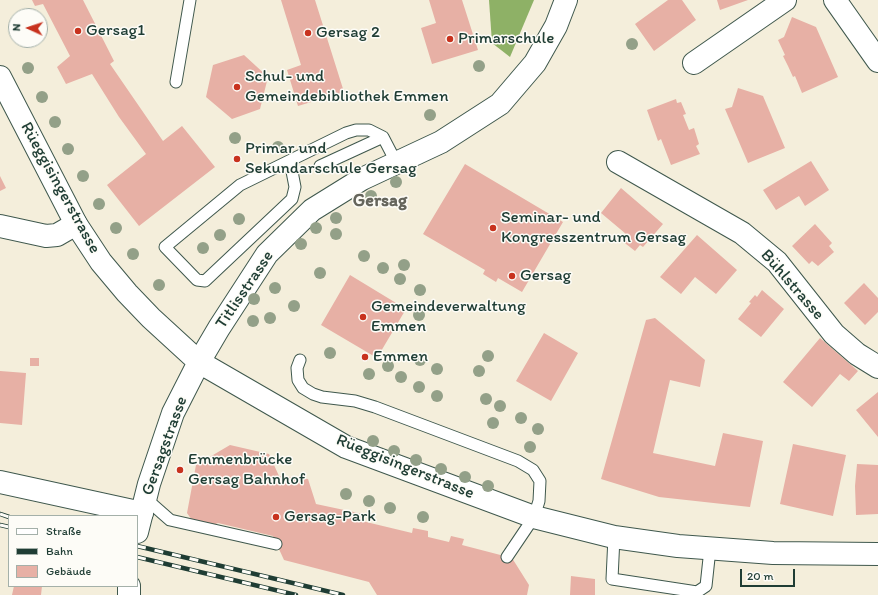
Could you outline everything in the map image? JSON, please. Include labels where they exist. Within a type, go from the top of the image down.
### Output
[{"type":"street","name":"Titlisstrasse","points":[[199,362],[267,254],[312,210],[362,179],[397,164],[441,142],[500,104],[534,63],[556,26],[566,0]]},
{"type":"street","points":[[694,63],[785,0]]},
{"type":"street","points":[[834,0],[878,61]]},
{"type":"street","name":"Rüeggisingerstrasse","points":[[0,77],[76,224],[101,262],[127,293],[151,318],[199,362],[346,447],[534,517],[614,537],[658,544],[710,549],[773,553],[878,554]]},
{"type":"street","name":"Bühlstrasse","points":[[618,162],[742,233],[777,262],[834,334],[858,354],[878,367]]},
{"type":"street","points":[[0,226],[46,236],[57,235],[76,224]]},
{"type":"street","name":"Gersagstrasse","points":[[141,514],[173,413],[199,362]]},
{"type":"street","points":[[1,481],[141,514]]},
{"type":"lane","points":[[176,82],[190,0]]},
{"type":"lane","points":[[290,161],[295,187],[292,199],[205,281],[197,280],[165,247],[240,185],[346,133],[356,130],[369,130],[383,137],[397,164]]},
{"type":"lane","points":[[320,166],[383,137]]},
{"type":"lane","points":[[300,360],[296,368],[298,380],[303,388],[313,394],[322,397],[355,401],[375,407],[518,461],[533,470],[540,482],[539,501],[534,517],[507,557]]},
{"type":"lane","points":[[141,514],[276,544]]},
{"type":"lane","points":[[614,537],[612,579],[697,592],[706,586],[710,549]]},
{"type":"green space","points":[[489,0],[534,0],[510,57],[492,43]]},
{"type":"building","points":[[32,0],[83,0],[114,61],[110,64],[163,141],[182,126],[215,167],[139,226],[107,185],[146,154],[119,117],[92,74],[66,84],[57,67],[70,56],[48,14],[48,8],[45,8],[43,4],[35,6]]},
{"type":"building","name":"Gersag 2","points":[[281,0],[315,0],[344,92],[298,106],[287,70],[301,65]]},
{"type":"building","name":"Primarschule","points":[[429,0],[462,0],[478,50],[432,64],[421,28],[436,23]]},
{"type":"building","points":[[668,0],[682,0],[696,20],[654,51],[635,24]]},
{"type":"building","points":[[717,0],[748,0],[720,10]]},
{"type":"building","points":[[792,17],[816,27],[838,77],[802,93],[795,76],[793,77],[783,56],[785,55],[778,40],[784,37]]},
{"type":"building","name":"Schul- und Gemeindebibliothek Emmen","points":[[244,55],[268,77],[260,109],[232,119],[206,97],[213,65]]},
{"type":"building","points":[[738,88],[763,96],[785,148],[748,163],[725,109],[732,107]]},
{"type":"building","points":[[676,99],[677,103],[681,102],[686,114],[683,115],[689,130],[694,128],[699,144],[696,146],[700,154],[671,165],[661,139],[658,141],[647,110]]},
{"type":"building","points":[[811,161],[829,190],[805,206],[799,196],[776,210],[763,190]]},
{"type":"building","name":"Seminar- und Kongresszentrum Gersag","points":[[465,164],[563,222],[522,292],[498,278],[496,282],[483,274],[485,270],[423,234]]},
{"type":"building","points":[[0,176],[6,188],[0,191]]},
{"type":"building","points":[[621,188],[663,224],[643,247],[640,245],[635,251],[621,240],[626,234],[601,213]]},
{"type":"building","points":[[815,224],[832,243],[829,246],[834,252],[818,266],[812,261],[809,264],[792,246]]},
{"type":"building","points":[[697,235],[737,270],[716,294],[695,277],[681,294],[660,277]]},
{"type":"building","name":"Gemeindeverwaltung Emmen","points":[[350,275],[406,309],[377,358],[321,325]]},
{"type":"building","points":[[864,283],[878,298],[878,312],[865,325],[844,303]]},
{"type":"building","points":[[762,290],[784,309],[761,337],[738,319],[751,303],[749,302],[755,295],[757,297]]},
{"type":"building","points":[[655,318],[705,360],[700,387],[670,380],[653,453],[715,466],[723,433],[763,441],[750,507],[659,497],[601,479],[646,320]]},
{"type":"building","points":[[544,333],[578,353],[551,401],[516,381]]},
{"type":"building","points":[[820,338],[858,371],[849,381],[840,374],[812,407],[783,382]]},
{"type":"building","points":[[30,358],[39,358],[39,366],[30,366]]},
{"type":"building","points":[[0,371],[26,373],[22,425],[0,423]]},
{"type":"building","points":[[878,392],[878,437],[856,410]]},
{"type":"building","points":[[793,444],[846,455],[833,516],[780,504]]},
{"type":"building","name":"Gersag-Park","points":[[230,445],[269,454],[279,476],[308,479],[316,504],[363,514],[362,521],[412,533],[413,528],[428,531],[428,537],[449,542],[451,536],[464,539],[462,545],[512,558],[529,585],[527,595],[377,595],[369,582],[284,560],[273,536],[218,523],[211,526],[194,523],[187,513],[196,465]]},
{"type":"building","points":[[857,464],[878,465],[878,514],[856,515],[855,486]]},
{"type":"building","points":[[571,576],[595,579],[595,595],[570,595]]},
{"type":"building","points":[[14,587],[42,587],[41,595],[12,595]]},
{"type":"railway","points":[[0,514],[8,517]]},
{"type":"railway","points":[[0,525],[8,527]]},
{"type":"railway","points":[[138,546],[343,595]]},
{"type":"railway","points":[[138,557],[296,595]]},
{"type":"place","name":"Gersag1","points":[[78,31]]},
{"type":"place","name":"Gersag 2","points":[[308,33]]},
{"type":"place","name":"Primarschule","points":[[450,39]]},
{"type":"place","name":"Schul- und Gemeindebibliothek Emmen","points":[[237,87]]},
{"type":"place","name":"Primar und Sekundarschule Gersag","points":[[237,159]]},
{"type":"place","name":"Seminar- und Kongresszentrum Gersag","points":[[493,228]]},
{"type":"place","name":"Gersag","points":[[512,276]]},
{"type":"place","name":"Gemeindeverwaltung Emmen","points":[[363,317]]},
{"type":"place","name":"Emmen","points":[[365,357]]},
{"type":"place","name":"Emmenbrücke Gersag Bahnhof","points":[[180,470]]},
{"type":"place","name":"Gersag-Park","points":[[276,517]]},
{"type":"district","name":"Gersag","points":[[380,201]]}]
